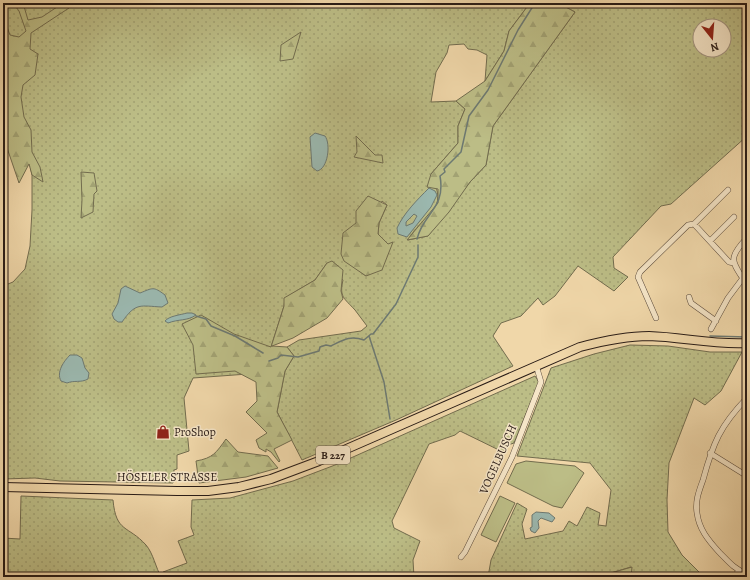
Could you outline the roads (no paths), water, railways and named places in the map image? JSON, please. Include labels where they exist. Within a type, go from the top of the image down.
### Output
[{"type":"main road","name":"B 227","points":[[536,365],[580,347],[625,337],[648,336],[718,344],[747,343]]},
{"type":"main road","name":"HÖSELER STRASSE","points":[[3,487],[177,491],[239,487],[271,479],[299,469],[536,365]]},
{"type":"street","points":[[656,318],[638,277],[640,272],[681,231],[688,225],[694,224],[728,190]]},
{"type":"street","points":[[710,241],[734,217]]},
{"type":"street","points":[[694,224],[729,262],[734,263]]},
{"type":"street","points":[[747,238],[736,250],[734,263],[747,285]]},
{"type":"street","points":[[710,329],[728,298],[742,278]]},
{"type":"street","points":[[689,297],[690,303],[716,321]]},
{"type":"street","name":"VOGELBUSCH","points":[[461,557],[465,552],[512,457],[541,382],[536,365]]},
{"type":"street","points":[[747,398],[724,424],[710,453],[697,499],[697,512],[700,526],[708,540],[738,571],[747,574]]},
{"type":"street","points":[[710,453],[747,476]]},
{"type":"street","points":[[736,577],[738,571]]},
{"type":"water","points":[[315,133],[325,136],[328,145],[324,166],[317,171],[312,167],[310,137]]},
{"type":"water","points":[[429,188],[435,191],[437,195],[431,207],[407,237],[398,234],[397,228],[403,217]],"holes":[[[414,214],[417,216],[413,223],[406,226],[406,222]]]},
{"type":"water","points":[[125,286],[140,293],[150,289],[158,290],[165,295],[168,303],[162,307],[143,306],[135,308],[122,322],[118,322],[114,319],[112,314],[118,303],[121,289]]},
{"type":"water","points":[[187,313],[196,315],[190,318],[168,323],[165,321],[172,317]]},
{"type":"water","points":[[70,355],[77,355],[82,358],[85,368],[89,373],[88,379],[67,383],[61,381],[59,374],[60,370],[63,363]]},
{"type":"water","points":[[536,512],[549,513],[555,518],[552,522],[541,518],[538,521],[539,528],[535,533],[531,531],[530,528],[532,527],[532,515]]},
{"type":"waterway","points":[[417,239],[420,230],[437,204],[440,196],[440,176],[445,172],[444,169],[461,152],[469,116],[488,90],[518,30],[535,3]]},
{"type":"waterway","points":[[269,361],[278,358],[281,355],[298,357],[319,351],[320,347],[326,345],[331,346],[351,338],[364,340],[373,334],[396,304],[418,257],[418,245]]},
{"type":"waterway","points":[[196,316],[206,319],[211,326],[235,336],[263,353]]},
{"type":"waterway","points":[[369,336],[384,382],[390,419]]},
{"type":"waterway","points":[[710,336],[747,337]]},
{"type":"place","name":"ProShop","points":[[163,432]]}]
